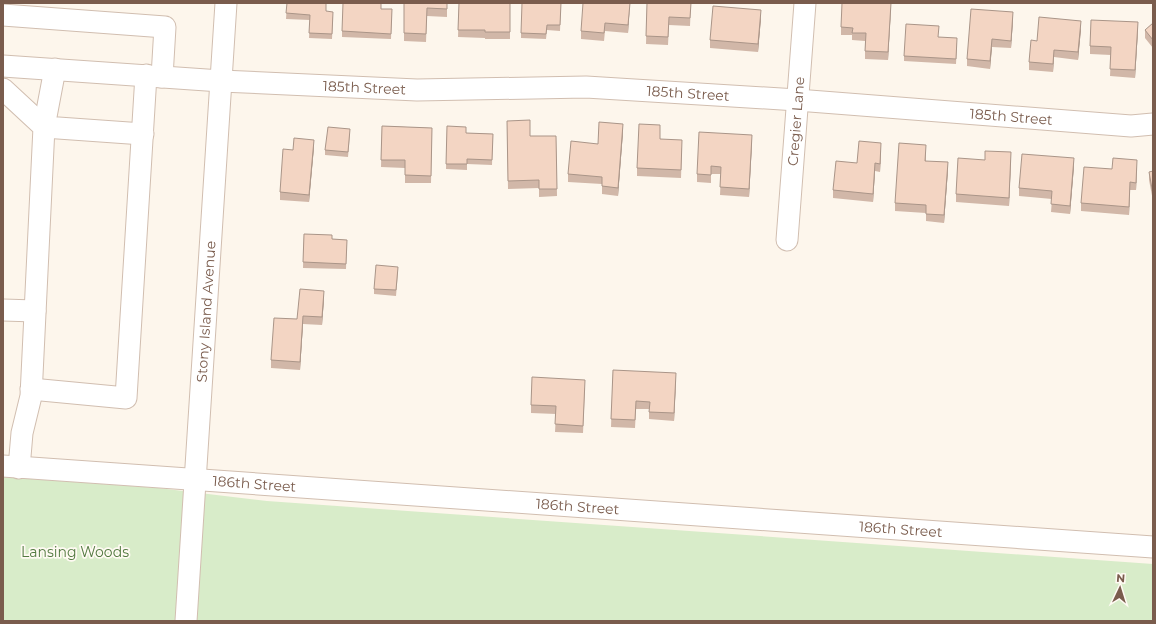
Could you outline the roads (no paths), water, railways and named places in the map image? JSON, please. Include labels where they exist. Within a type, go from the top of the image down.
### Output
[{"type":"street","name":"Stony Island Avenue","points":[[186,621],[226,3]]},
{"type":"street","name":"Cregier Lane","points":[[787,240],[805,3]]},
{"type":"street","points":[[3,15],[165,27],[143,134],[126,398],[31,389]]},
{"type":"street","name":"185th Street","points":[[3,66],[221,81],[417,90],[586,87],[797,100],[1131,126],[1153,124]]},
{"type":"street","points":[[11,467],[22,433],[31,389],[44,126],[55,69]]},
{"type":"street","points":[[3,89],[44,126],[143,134]]},
{"type":"street","points":[[3,310],[35,311]]},
{"type":"street","name":"186th Street","points":[[11,467],[1153,546]]},
{"type":"park label","name":"Lansing Woods","points":[[75,552]]}]
